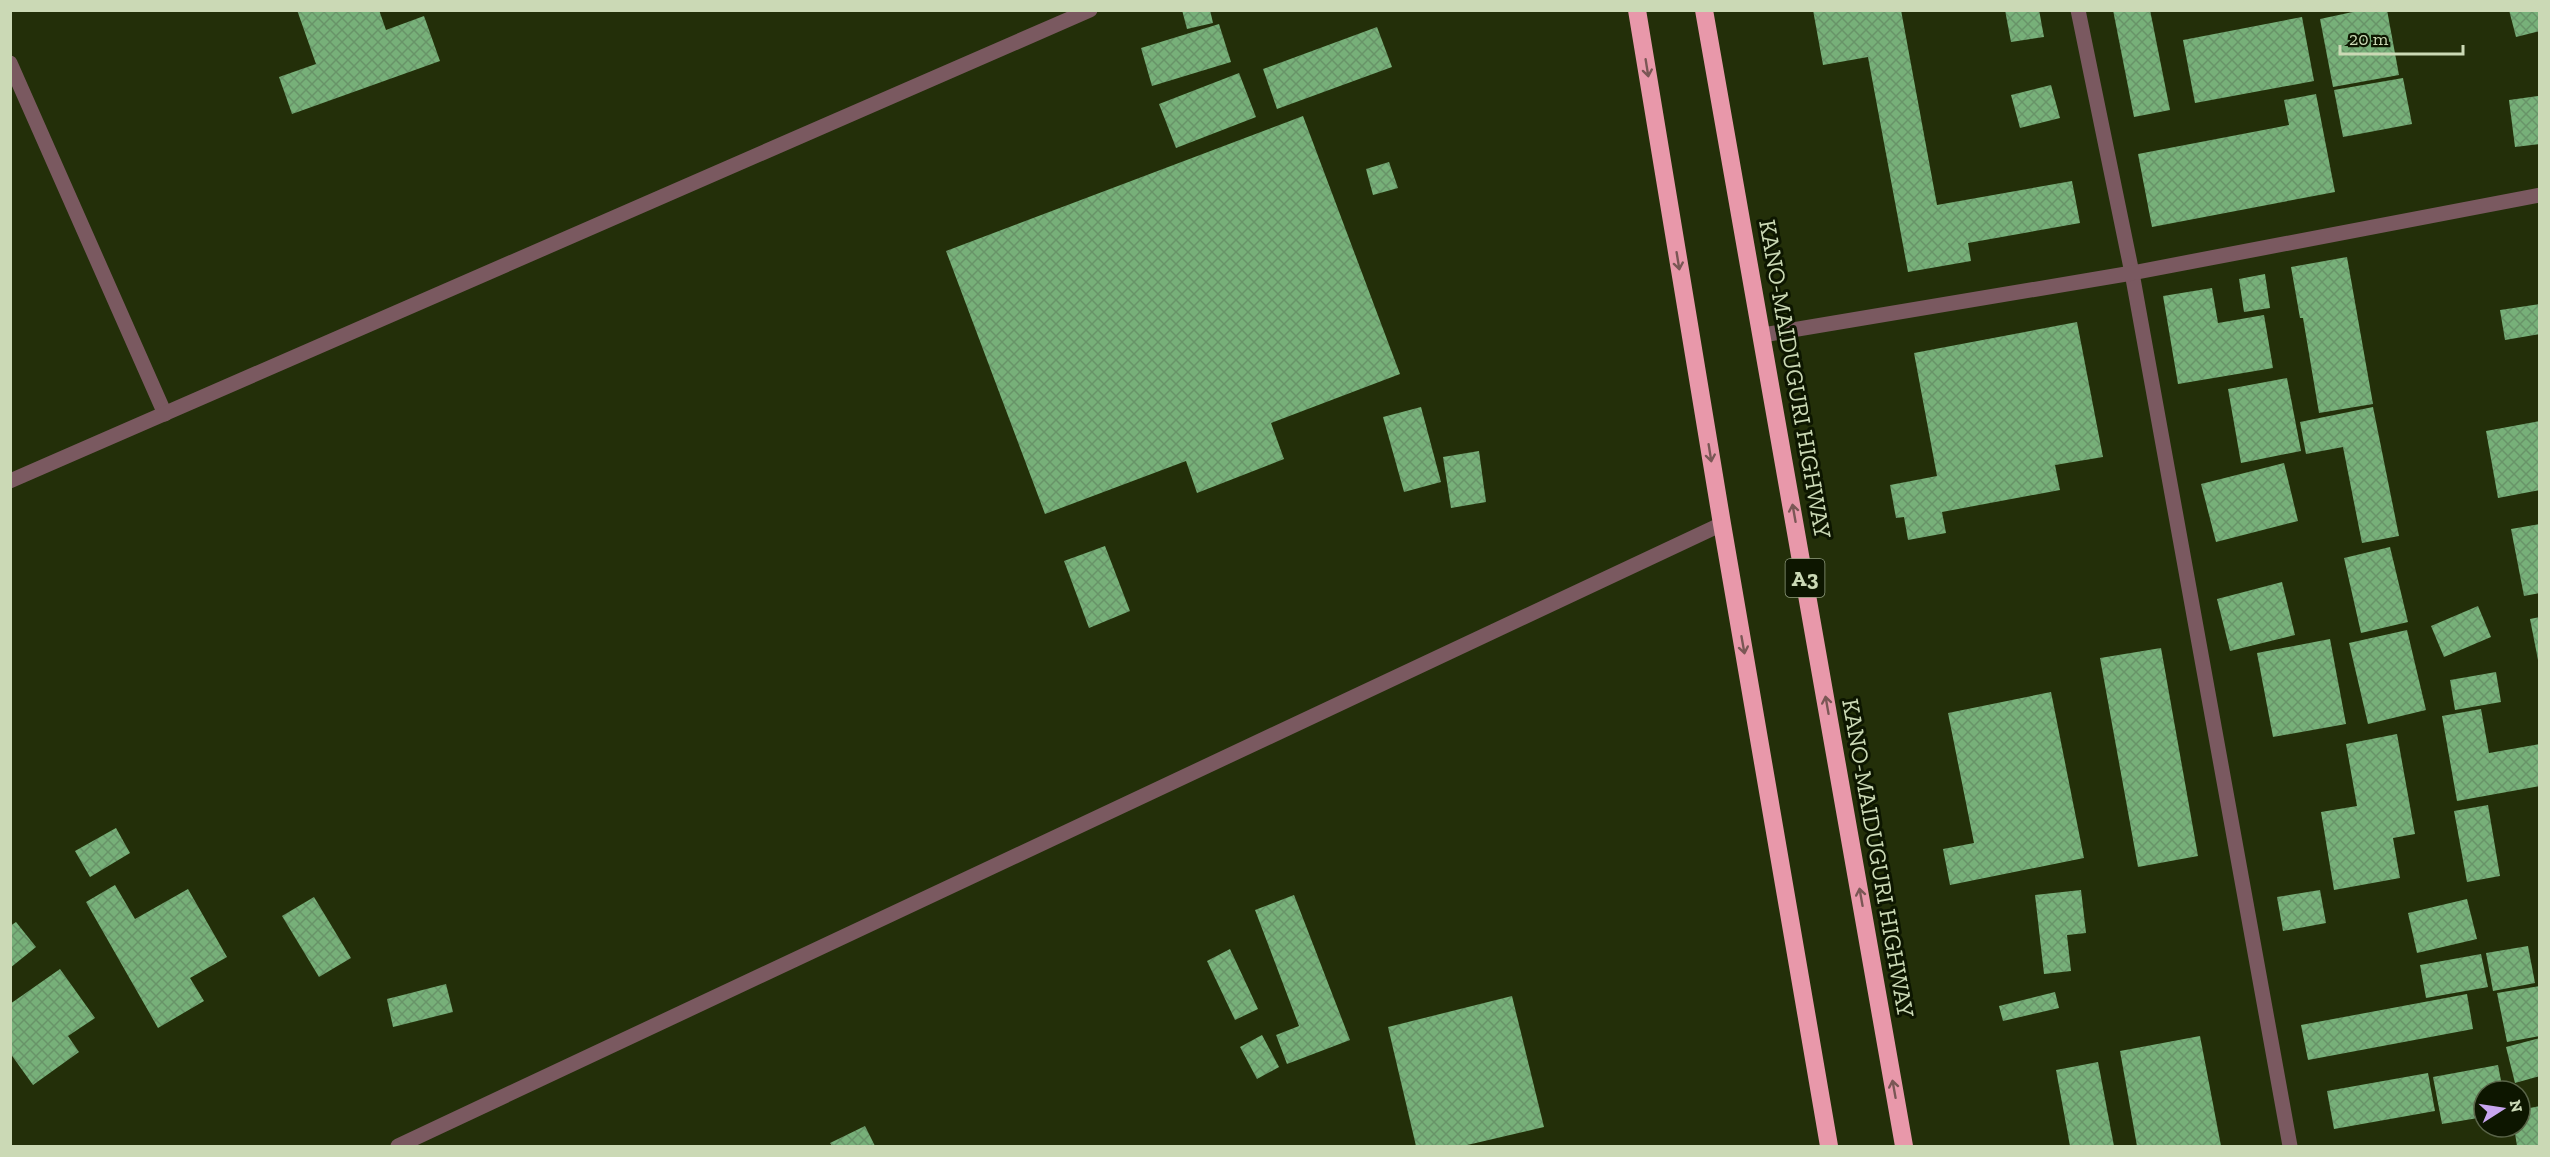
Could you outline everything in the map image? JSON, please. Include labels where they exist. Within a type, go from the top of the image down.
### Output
[{"type":"highway","points":[[1637,10],[1722,524],[1829,1146]]},
{"type":"highway","name":"KANO-MAIDUGURI HIGHWAY","points":[[1704,10],[1904,1146]]},
{"type":"street","points":[[10,481],[1090,10]]},
{"type":"street","points":[[2078,10],[2132,273],[2290,1146]]},
{"type":"street","points":[[10,63],[165,414]]},
{"type":"street","points":[[1763,335],[2132,273],[2540,195]]},
{"type":"street","points":[[398,1146],[1722,524]]},
{"type":"building","points":[[297,10],[379,10],[386,30],[424,16],[440,61],[292,114],[279,77],[316,64]]},
{"type":"building","points":[[1182,10],[1210,10],[1213,23],[1187,29]]},
{"type":"building","points":[[1813,10],[1901,10],[1937,205],[2072,181],[2080,223],[1968,243],[1971,261],[1908,272],[1868,57],[1823,65]]},
{"type":"building","points":[[2005,10],[2039,10],[2044,37],[2011,42]]},
{"type":"building","points":[[2113,10],[2150,10],[2170,110],[2134,117]]},
{"type":"building","points":[[2362,10],[2387,10],[2399,75],[2333,87],[2320,19]]},
{"type":"building","points":[[2509,10],[2540,10],[2540,31],[2516,37]]},
{"type":"building","points":[[2302,17],[2314,81],[2195,103],[2183,40]]},
{"type":"building","points":[[1219,24],[1231,62],[1152,86],[1141,48]]},
{"type":"building","points":[[1377,27],[1392,67],[1277,109],[1263,69]]},
{"type":"building","points":[[1239,73],[1256,117],[1176,148],[1159,104]]},
{"type":"building","points":[[2403,78],[2412,124],[2343,137],[2334,90]]},
{"type":"building","points":[[2051,85],[2060,118],[2020,128],[2011,95]]},
{"type":"building","points":[[2316,94],[2335,192],[2152,227],[2138,154],[2289,125],[2284,100]]},
{"type":"building","points":[[2538,96],[2540,144],[2515,147],[2509,100]]},
{"type":"building","points":[[1303,116],[1400,374],[1271,423],[1284,459],[1197,493],[1186,461],[1045,514],[946,251]]},
{"type":"building","points":[[1389,162],[1398,188],[1373,195],[1366,169]]},
{"type":"building","points":[[2347,257],[2373,404],[2319,413],[2303,318],[2300,318],[2291,267]]},
{"type":"building","points":[[2265,274],[2270,308],[2244,312],[2239,279]]},
{"type":"building","points":[[2212,288],[2218,323],[2264,315],[2273,368],[2178,384],[2163,296]]},
{"type":"building","points":[[2540,304],[2540,334],[2505,340],[2500,310]]},
{"type":"building","points":[[2077,322],[2103,457],[2055,465],[2060,490],[1942,512],[1946,533],[1908,540],[1904,517],[1896,518],[1890,485],[1937,476],[1914,353]]},
{"type":"building","points":[[2287,378],[2301,451],[2241,463],[2228,389]]},
{"type":"building","points":[[1421,407],[1441,482],[1404,492],[1383,417]]},
{"type":"building","points":[[2373,407],[2399,536],[2362,543],[2343,447],[2306,454],[2300,422]]},
{"type":"building","points":[[2540,421],[2540,490],[2498,498],[2486,431]]},
{"type":"building","points":[[1479,451],[1486,502],[1451,508],[1443,457]]},
{"type":"building","points":[[2284,463],[2298,521],[2216,542],[2201,484]]},
{"type":"building","points":[[2540,524],[2540,593],[2524,596],[2511,529]]},
{"type":"building","points":[[1105,546],[1130,611],[1089,628],[1064,561]]},
{"type":"building","points":[[2390,547],[2408,622],[2361,633],[2344,558]]},
{"type":"building","points":[[2282,582],[2295,635],[2230,651],[2217,599]]},
{"type":"building","points":[[2478,606],[2491,637],[2444,657],[2431,626]]},
{"type":"building","points":[[2540,617],[2540,660],[2538,660],[2530,619]]},
{"type":"building","points":[[2407,630],[2426,710],[2368,724],[2349,643]]},
{"type":"building","points":[[2330,639],[2346,724],[2273,737],[2257,653]]},
{"type":"building","points":[[2161,648],[2198,856],[2138,867],[2100,658]]},
{"type":"building","points":[[2496,672],[2501,702],[2455,710],[2450,680]]},
{"type":"building","points":[[2051,692],[2084,858],[1950,885],[1943,849],[1974,843],[1948,713]]},
{"type":"building","points":[[2481,709],[2489,753],[2540,744],[2540,786],[2457,801],[2442,716]]},
{"type":"building","points":[[2397,734],[2415,834],[2393,838],[2400,878],[2334,890],[2321,812],[2357,806],[2346,744]]},
{"type":"building","points":[[2488,805],[2500,876],[2467,882],[2454,811]]},
{"type":"building","points":[[116,828],[130,853],[90,877],[75,851]]},
{"type":"building","points":[[115,885],[135,919],[188,889],[227,957],[190,978],[204,1001],[158,1028],[86,902]]},
{"type":"building","points":[[2081,890],[2086,933],[2067,935],[2071,971],[2044,974],[2035,895]]},
{"type":"building","points":[[2320,890],[2326,923],[2283,931],[2277,897]]},
{"type":"building","points":[[1294,895],[1350,1040],[1287,1064],[1276,1035],[1299,1026],[1255,910]]},
{"type":"building","points":[[314,897],[351,958],[319,977],[282,916]]},
{"type":"building","points":[[2467,899],[2477,939],[2417,953],[2408,913]]},
{"type":"building","points":[[16,922],[36,947],[10,968],[10,926]]},
{"type":"building","points":[[2528,946],[2535,983],[2493,991],[2486,953]]},
{"type":"building","points":[[1230,949],[1258,1009],[1235,1020],[1207,961]]},
{"type":"building","points":[[2481,954],[2488,987],[2426,998],[2420,965]]},
{"type":"building","points":[[60,969],[95,1018],[68,1036],[79,1052],[33,1085],[10,1053],[10,1004]]},
{"type":"building","points":[[446,984],[453,1012],[393,1027],[387,999]]},
{"type":"building","points":[[2540,986],[2540,1036],[2507,1042],[2497,993]]},
{"type":"building","points":[[2055,992],[2059,1008],[2003,1021],[1999,1006]]},
{"type":"building","points":[[2467,994],[2473,1029],[2308,1060],[2301,1025]]},
{"type":"building","points":[[1512,996],[1544,1127],[1463,1146],[1416,1146],[1388,1027]]},
{"type":"building","points":[[1262,1035],[1279,1067],[1257,1079],[1240,1047]]},
{"type":"building","points":[[2200,1036],[2221,1146],[2137,1146],[2120,1051]]},
{"type":"building","points":[[2540,1038],[2540,1076],[2514,1079],[2506,1047]]},
{"type":"building","points":[[2098,1062],[2114,1146],[2070,1146],[2056,1070]]},
{"type":"building","points":[[2498,1065],[2501,1079],[2472,1079],[2472,1119],[2442,1124],[2433,1077]]},
{"type":"building","points":[[2428,1073],[2435,1111],[2334,1129],[2327,1091]]},
{"type":"building","points":[[2540,1106],[2540,1146],[2517,1146],[2516,1139],[2532,1139],[2532,1108]]},
{"type":"building","points":[[865,1126],[875,1146],[832,1146],[830,1143]]}]
